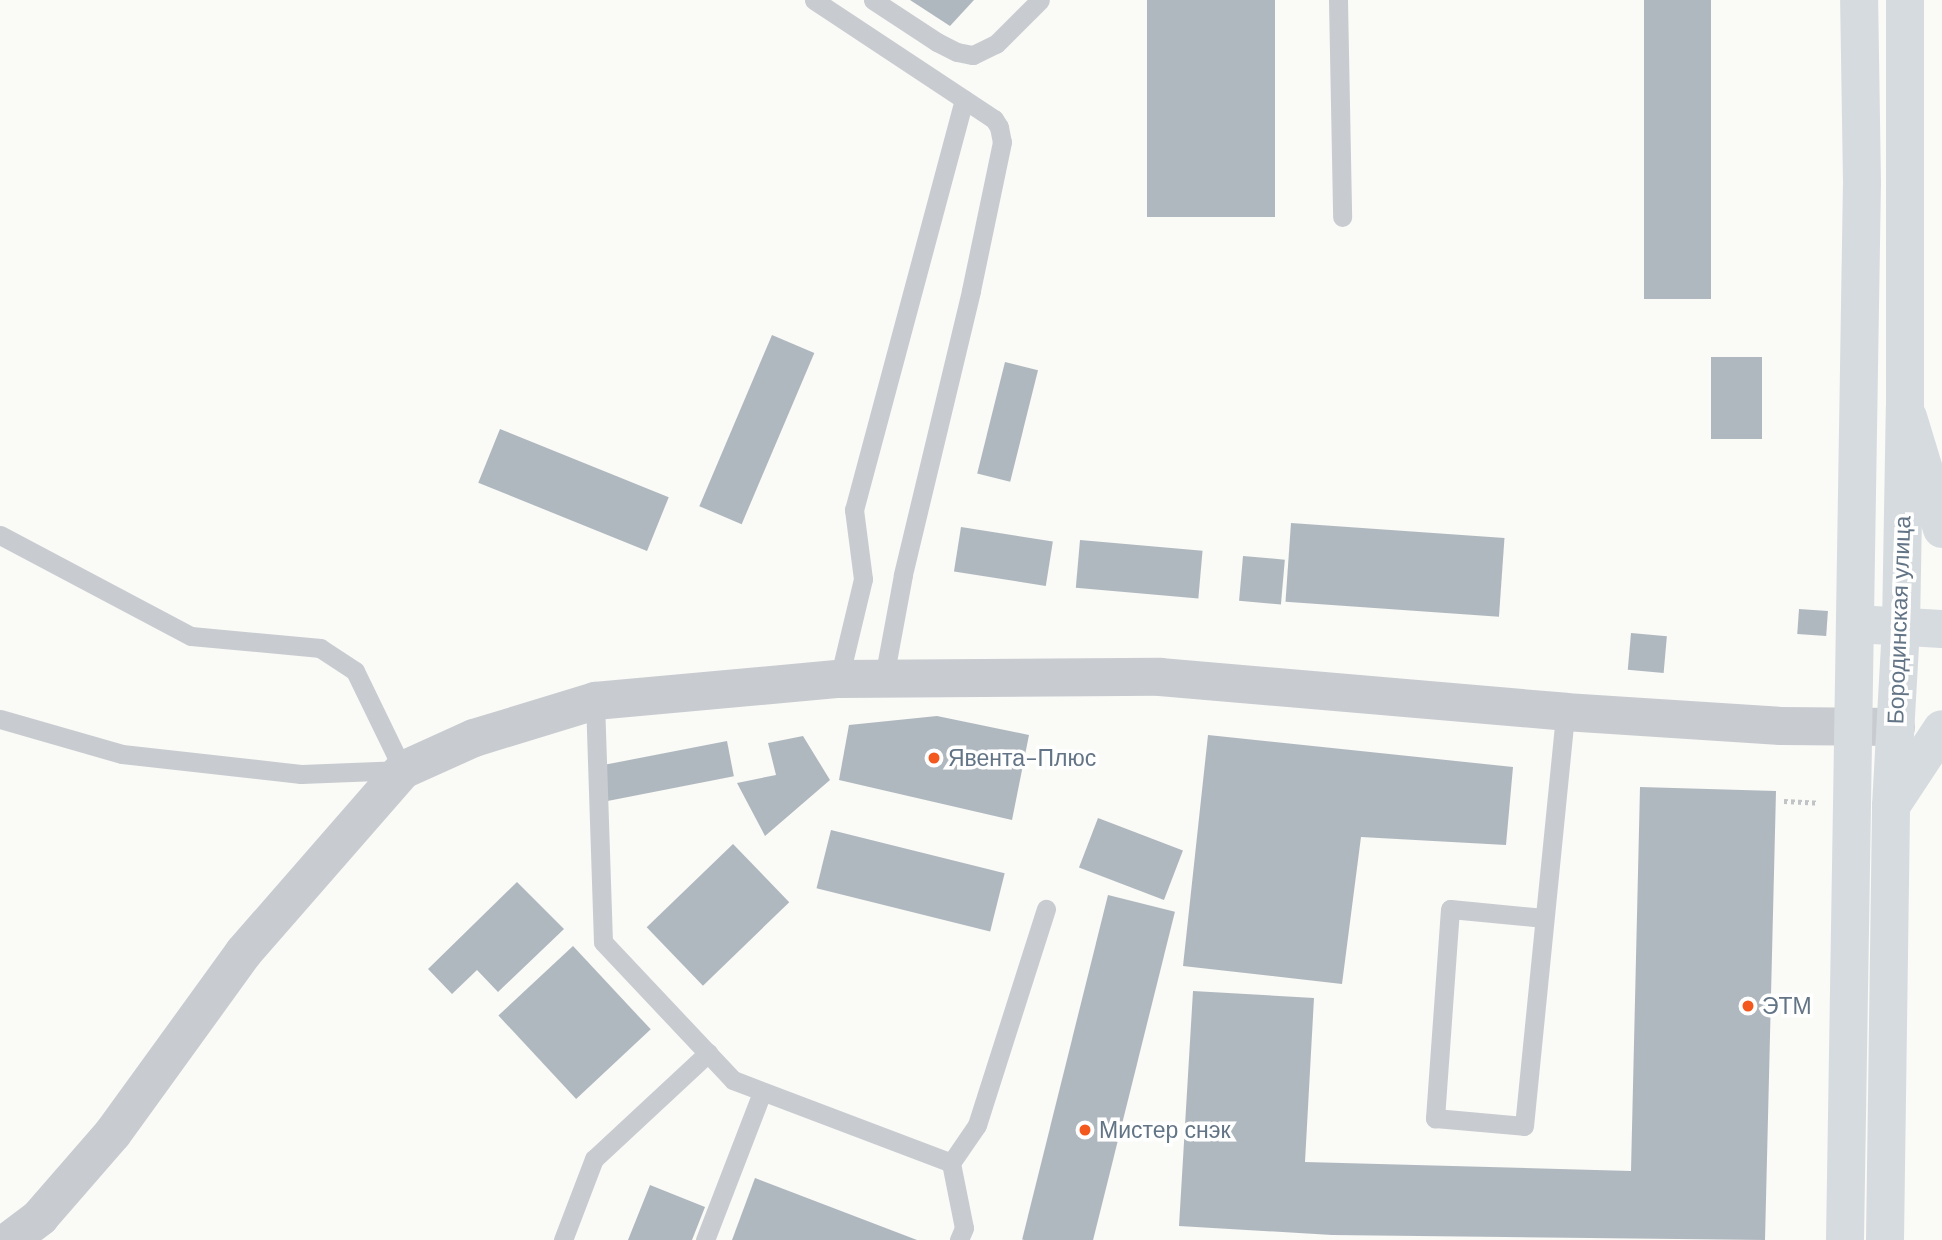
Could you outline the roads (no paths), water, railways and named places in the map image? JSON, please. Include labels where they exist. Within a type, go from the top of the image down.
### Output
[{"type":"main road","name":"Бородинская улица","points":[[1845,1240],[1862,183],[1859,0]]},
{"type":"main road","name":"Бородинская улица","points":[[1885,1240],[1891,806],[1901,627],[1905,407],[1905,0]]},
{"type":"main road","points":[[1905,407],[1942,528]]},
{"type":"main road","points":[[1856,624],[1942,629]]},
{"type":"main road","points":[[1891,806],[1942,729]]},
{"type":"street","points":[[10,1240],[40,1217],[113,1133],[244,952],[402,770],[474,738],[595,701],[839,679],[1160,677],[1565,712],[1781,726],[1896,727]]},
{"type":"lane","points":[[814,0],[994,119],[1002,142],[971,291],[903,576],[884,678]]},
{"type":"lane","points":[[873,0],[937,42],[957,52],[973,55],[996,44],[1040,0]]},
{"type":"lane","points":[[1338,0],[1342,217]]},
{"type":"lane","points":[[839,679],[863,579],[854,510],[964,99]]},
{"type":"lane","points":[[0,535],[191,636],[320,648],[355,671],[402,770],[301,774],[122,754],[0,719]]},
{"type":"lane","points":[[595,701],[603,942],[733,1080],[951,1164]]},
{"type":"lane","points":[[1544,918],[1450,909],[1435,1118],[1524,1126],[1565,712]]},
{"type":"lane","points":[[959,1240],[964,1228],[951,1164],[977,1125],[1045,909]]},
{"type":"lane","points":[[563,1240],[594,1159],[708,1053]]},
{"type":"lane","points":[[705,1240],[762,1092]]},
{"type":"place","name":"Явента-Плюс","points":[[934,758]]},
{"type":"place","name":"ЭТМ","points":[[1748,1006]]},
{"type":"place","name":"Мистер снэк","points":[[1085,1130]]}]
